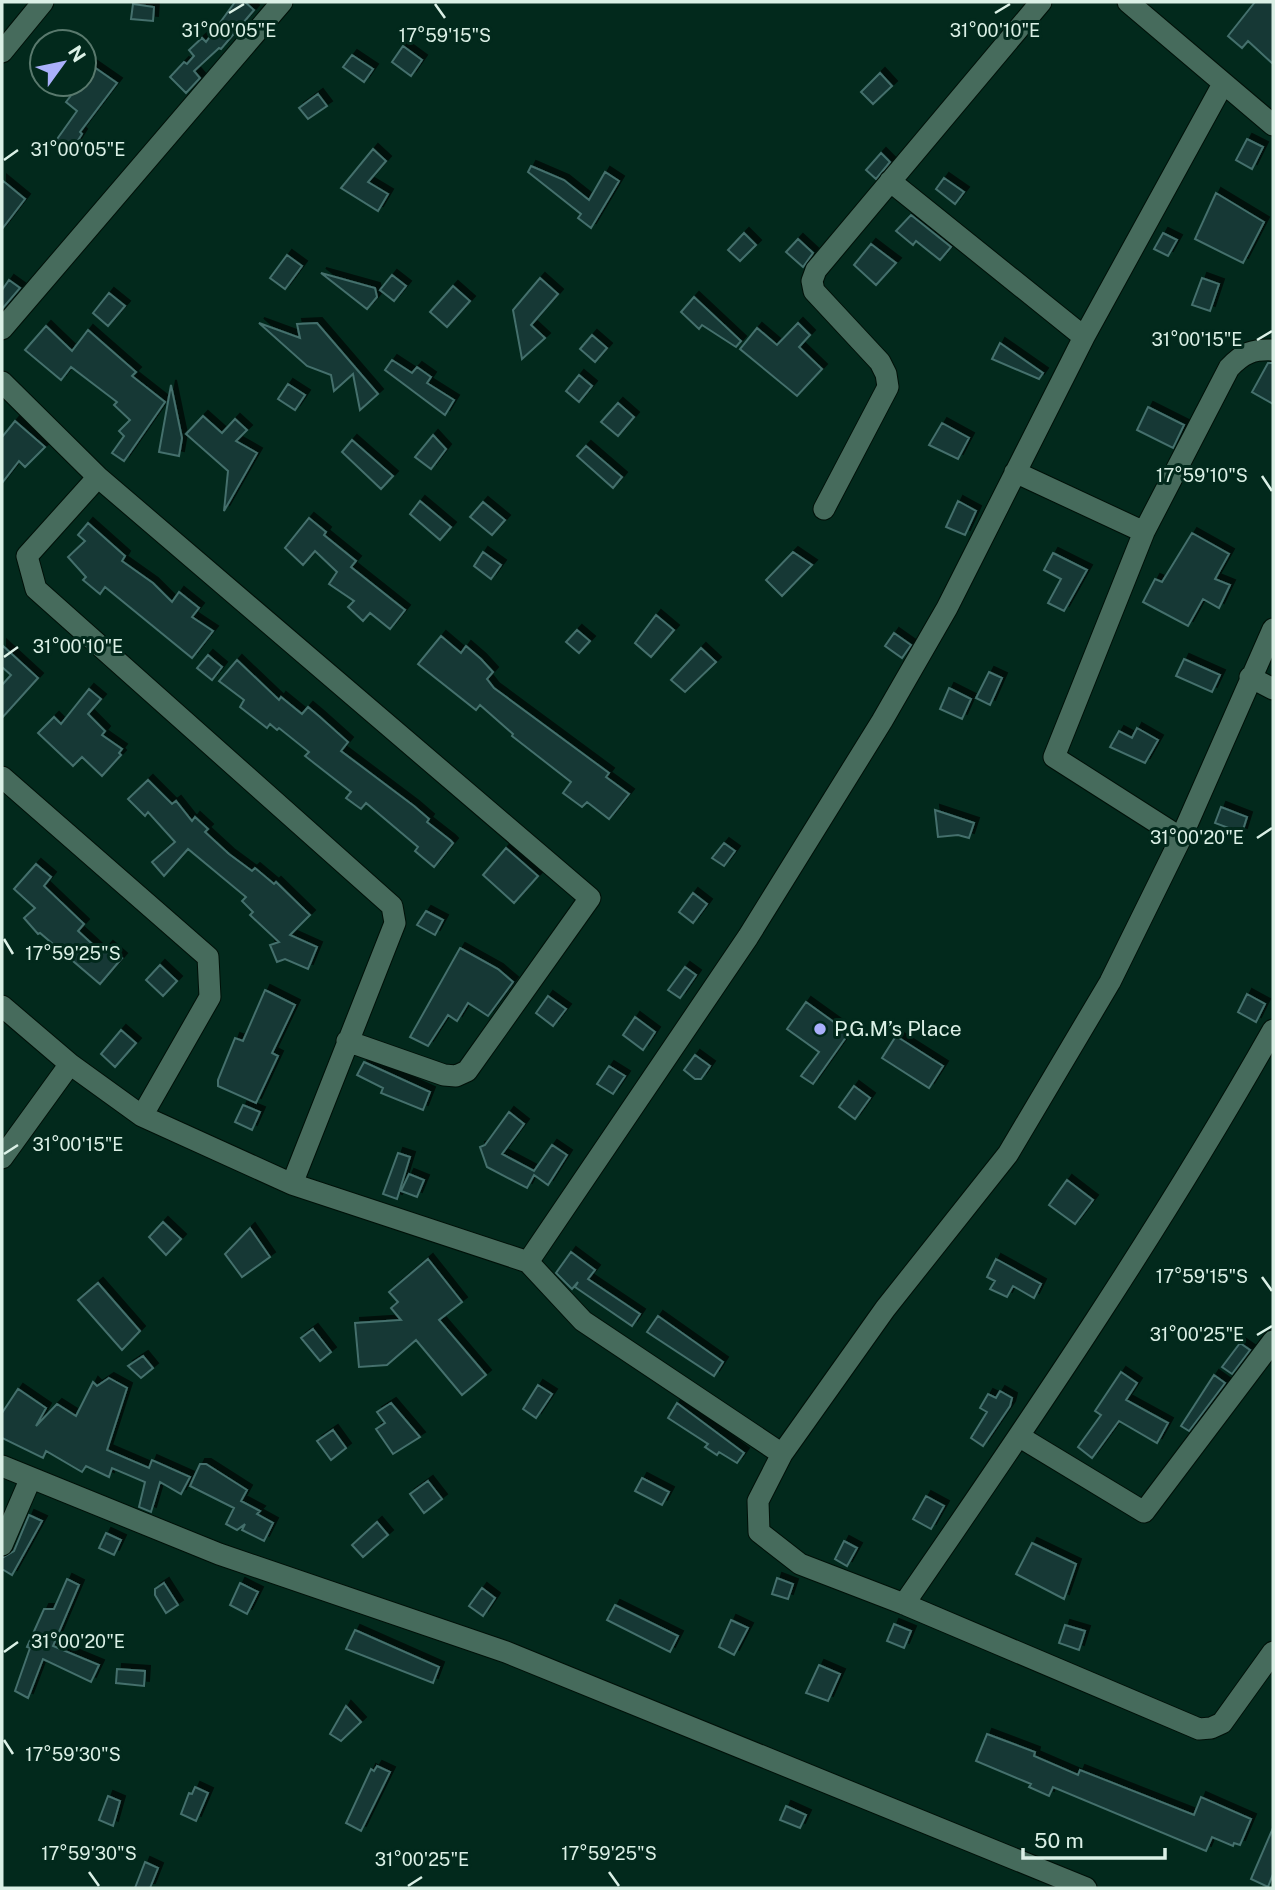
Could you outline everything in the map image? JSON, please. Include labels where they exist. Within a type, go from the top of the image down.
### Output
[{"type":"street","points":[[2,52],[43,2]]},
{"type":"street","points":[[2,329],[282,2]]},
{"type":"street","points":[[824,509],[888,387],[880,362],[814,291],[812,281],[816,270],[1041,2]]},
{"type":"street","points":[[1128,2],[1273,125]]},
{"type":"street","points":[[528,1262],[748,937],[882,721],[947,608],[1084,337],[1223,85]]},
{"type":"street","points":[[890,181],[1084,337]]},
{"type":"street","points":[[1181,838],[1054,757],[1144,532],[1229,368],[1242,354],[1258,349],[1273,351]]},
{"type":"street","points":[[2,383],[98,477],[590,898],[467,1071],[456,1076],[444,1075],[347,1041]]},
{"type":"street","points":[[1015,472],[1144,532]]},
{"type":"street","points":[[98,477],[27,556],[36,589],[392,906],[395,923],[292,1184]]},
{"type":"street","points":[[1273,629],[1181,838],[1110,982],[1008,1154],[885,1309],[782,1454],[758,1501],[759,1532],[800,1564],[904,1604],[1199,1729],[1222,1723],[1273,1652]]},
{"type":"street","points":[[1250,677],[1273,689]]},
{"type":"street","points":[[2,778],[208,957],[210,997],[142,1116]]},
{"type":"street","points":[[2,1006],[70,1064],[142,1116],[292,1184],[528,1262],[583,1321],[782,1454]]},
{"type":"street","points":[[904,1604],[1020,1437],[1223,1117],[1273,1031]]},
{"type":"street","points":[[2,1158],[70,1064]]},
{"type":"street","points":[[1020,1437],[1144,1512],[1273,1341]]},
{"type":"street","points":[[2,1466],[30,1480],[219,1554],[506,1652],[1086,1888]]},
{"type":"street","points":[[2,1545],[30,1480]]},
{"type":"building","points":[[235,2],[245,2],[254,10],[221,49],[194,71],[200,78],[186,93],[170,77],[194,56],[189,50],[202,38],[206,42]]},
{"type":"building","points":[[1255,2],[1273,2],[1273,64],[1248,41],[1242,48],[1228,36]]},
{"type":"building","points":[[133,4],[154,7],[153,21],[131,19]]},
{"type":"building","points":[[403,46],[422,60],[411,76],[392,62]]},
{"type":"building","points":[[352,55],[373,69],[364,82],[343,67]]},
{"type":"building","points":[[98,70],[117,83],[80,132],[82,134],[70,153],[55,142],[77,111],[66,102],[69,98],[98,98]]},
{"type":"building","points":[[880,73],[892,86],[873,104],[861,92]]},
{"type":"building","points":[[318,94],[327,106],[308,119],[299,108]]},
{"type":"building","points":[[1247,139],[1263,147],[1252,169],[1236,160]]},
{"type":"building","points":[[373,149],[386,161],[368,182],[388,194],[378,211],[341,188]]},
{"type":"building","points":[[881,153],[890,162],[876,179],[866,170]]},
{"type":"building","points":[[531,166],[564,180],[589,200],[605,172],[619,181],[591,228],[578,218],[581,214],[528,172]]},
{"type":"building","points":[[944,178],[964,192],[955,204],[936,189]]},
{"type":"building","points":[[2,180],[25,199],[2,229]]},
{"type":"building","points":[[1216,193],[1264,222],[1243,263],[1195,239]]},
{"type":"building","points":[[911,215],[951,247],[940,260],[916,241],[913,245],[896,231]]},
{"type":"building","points":[[744,233],[756,245],[740,261],[728,250]]},
{"type":"building","points":[[1163,233],[1177,240],[1168,256],[1154,249]]},
{"type":"building","points":[[798,239],[813,253],[803,267],[786,252]]},
{"type":"building","points":[[871,244],[896,263],[876,285],[854,265]]},
{"type":"building","points":[[287,255],[302,266],[285,289],[270,278]]},
{"type":"building","points":[[321,273],[375,288],[377,297],[367,309]]},
{"type":"building","points":[[392,275],[406,286],[394,301],[380,290]]},
{"type":"building","points":[[540,278],[558,294],[531,325],[545,338],[522,359],[513,310]]},
{"type":"building","points":[[1202,278],[1219,284],[1210,311],[1192,305]]},
{"type":"building","points":[[9,280],[20,288],[2,309],[2,290]]},
{"type":"building","points":[[453,286],[470,301],[447,327],[430,312]]},
{"type":"building","points":[[109,293],[125,306],[108,326],[93,313]]},
{"type":"building","points":[[694,297],[741,341],[736,347],[702,325],[699,329],[681,312]]},
{"type":"building","points":[[259,323],[300,338],[297,324],[317,323],[378,394],[360,410],[353,374],[334,391],[331,375],[307,366]]},
{"type":"building","points":[[798,323],[810,335],[799,347],[822,369],[797,396],[740,349],[757,328],[777,345]]},
{"type":"building","points":[[46,326],[72,351],[88,330],[136,372],[132,376],[165,402],[124,461],[112,453],[124,436],[119,431],[130,420],[114,405],[117,402],[71,367],[61,380],[25,350]]},
{"type":"building","points":[[592,335],[607,348],[595,362],[580,349]]},
{"type":"building","points":[[1000,343],[1043,373],[1039,379],[992,359]]},
{"type":"building","points":[[392,360],[412,373],[417,367],[431,377],[427,383],[454,400],[445,415],[385,370]]},
{"type":"building","points":[[1268,363],[1273,363],[1273,404],[1252,392]]},
{"type":"building","points":[[579,375],[592,386],[579,402],[566,391]]},
{"type":"building","points":[[288,384],[305,395],[295,410],[278,399]]},
{"type":"building","points":[[171,385],[182,438],[179,456],[159,452]]},
{"type":"building","points":[[618,403],[634,417],[618,436],[601,422]]},
{"type":"building","points":[[1148,407],[1184,425],[1173,448],[1137,430]]},
{"type":"building","points":[[203,416],[222,433],[235,419],[247,430],[236,441],[257,453],[224,511],[228,471],[186,434]]},
{"type":"building","points":[[15,421],[45,447],[25,467],[19,461],[2,483],[2,437]]},
{"type":"building","points":[[942,423],[969,438],[958,459],[929,445]]},
{"type":"building","points":[[433,435],[446,449],[431,469],[415,457]]},
{"type":"building","points":[[352,440],[393,476],[381,489],[342,452]]},
{"type":"building","points":[[586,446],[622,477],[613,488],[577,456]]},
{"type":"building","points":[[420,501],[451,527],[440,540],[410,514]]},
{"type":"building","points":[[958,501],[976,511],[965,535],[946,527]]},
{"type":"building","points":[[483,502],[505,520],[492,535],[470,517]]},
{"type":"building","points":[[309,518],[326,532],[324,535],[356,561],[351,567],[405,610],[390,629],[370,613],[363,621],[348,607],[354,601],[329,584],[337,572],[315,551],[303,565],[285,548]]},
{"type":"building","points":[[88,523],[125,556],[122,561],[153,583],[172,602],[179,592],[199,608],[192,617],[213,631],[192,658],[105,587],[100,594],[83,580],[86,577],[68,557],[85,541],[78,535]]},
{"type":"building","points":[[1192,533],[1229,554],[1215,579],[1230,585],[1219,608],[1203,599],[1188,626],[1143,602],[1155,579],[1162,582]]},
{"type":"building","points":[[483,552],[501,565],[491,579],[474,566]]},
{"type":"building","points":[[793,552],[812,565],[782,596],[766,580]]},
{"type":"building","points":[[1053,553],[1087,570],[1064,611],[1048,603],[1061,579],[1044,570]]},
{"type":"building","points":[[656,615],[674,630],[651,657],[635,643]]},
{"type":"building","points":[[577,630],[590,641],[579,653],[566,642]]},
{"type":"building","points":[[894,633],[911,645],[902,658],[885,646]]},
{"type":"building","points":[[441,636],[461,653],[466,646],[493,672],[487,679],[494,688],[609,773],[606,777],[629,794],[609,819],[587,802],[582,807],[563,793],[571,782],[512,736],[513,734],[480,705],[476,710],[418,664]]},
{"type":"building","points":[[2,645],[38,678],[2,718],[2,685],[11,675],[2,667]]},
{"type":"building","points":[[701,648],[716,662],[685,692],[671,680]]},
{"type":"building","points":[[208,655],[222,667],[212,680],[197,668]]},
{"type":"building","points":[[1184,659],[1220,675],[1212,692],[1176,676]]},
{"type":"building","points":[[237,660],[279,700],[281,697],[302,714],[308,707],[320,717],[348,742],[341,751],[414,806],[429,819],[427,822],[453,843],[434,867],[415,851],[418,847],[366,803],[361,809],[346,798],[351,792],[305,756],[309,752],[279,728],[277,730],[270,724],[267,728],[240,707],[244,700],[219,681]]},
{"type":"building","points":[[989,672],[1002,678],[990,705],[976,698]]},
{"type":"building","points":[[949,688],[971,699],[962,719],[940,709]]},
{"type":"building","points":[[89,689],[101,699],[88,714],[105,731],[102,735],[122,749],[119,753],[121,755],[102,776],[82,757],[73,766],[38,733],[54,717],[61,724]]},
{"type":"building","points":[[1137,728],[1158,740],[1145,763],[1110,747],[1119,731],[1132,738]]},
{"type":"building","points":[[148,780],[172,804],[176,801],[192,821],[195,817],[208,829],[205,832],[229,854],[252,871],[255,868],[274,884],[276,882],[310,915],[290,935],[317,947],[308,969],[285,959],[277,962],[270,945],[279,942],[250,915],[253,912],[242,901],[246,897],[188,849],[164,876],[152,862],[175,842],[148,812],[145,816],[128,799]]},
{"type":"building","points":[[1221,807],[1247,817],[1242,833],[1215,823]]},
{"type":"building","points":[[935,810],[974,823],[969,838],[958,835],[938,837]]},
{"type":"building","points":[[724,843],[735,851],[724,866],[712,858]]},
{"type":"building","points":[[506,848],[538,876],[514,903],[483,875]]},
{"type":"building","points":[[36,864],[51,877],[44,886],[84,924],[78,931],[102,953],[108,946],[122,958],[100,984],[38,934],[24,918],[35,908],[14,889]]},
{"type":"building","points":[[693,893],[707,904],[693,923],[679,912]]},
{"type":"building","points":[[426,911],[443,920],[435,935],[417,925]]},
{"type":"building","points":[[460,948],[498,969],[513,982],[488,1016],[468,1003],[457,1021],[448,1015],[428,1046],[410,1037]]},
{"type":"building","points":[[160,965],[177,981],[163,996],[146,980]]},
{"type":"building","points":[[685,967],[696,975],[680,998],[668,990]]},
{"type":"building","points":[[265,990],[295,1005],[272,1053],[278,1056],[256,1103],[218,1086],[218,1080],[235,1038],[243,1041]]},
{"type":"building","points":[[1247,994],[1265,1004],[1256,1022],[1238,1012]]},
{"type":"building","points":[[548,996],[566,1009],[553,1026],[536,1013]]},
{"type":"building","points":[[806,1002],[849,1033],[813,1084],[801,1076],[819,1052],[787,1029]]},
{"type":"building","points":[[635,1017],[655,1032],[643,1050],[623,1035]]},
{"type":"building","points":[[121,1030],[136,1043],[115,1067],[101,1054]]},
{"type":"building","points":[[896,1036],[943,1066],[929,1088],[882,1058]]},
{"type":"building","points":[[695,1055],[710,1066],[701,1079],[695,1079],[684,1070]]},
{"type":"building","points":[[364,1062],[430,1092],[423,1110],[381,1093],[383,1088],[357,1075]]},
{"type":"building","points":[[609,1066],[625,1076],[613,1094],[597,1084]]},
{"type":"building","points":[[854,1086],[870,1098],[855,1119],[839,1107]]},
{"type":"building","points":[[243,1105],[260,1112],[252,1130],[235,1122]]},
{"type":"building","points":[[509,1112],[524,1124],[502,1154],[534,1171],[552,1145],[567,1155],[548,1185],[534,1175],[527,1188],[487,1167],[480,1147],[485,1145]]},
{"type":"building","points":[[398,1153],[410,1157],[397,1199],[383,1194]]},
{"type":"building","points":[[409,1174],[424,1180],[417,1197],[401,1191]]},
{"type":"building","points":[[1067,1180],[1093,1200],[1075,1224],[1049,1205]]},
{"type":"building","points":[[163,1222],[181,1239],[166,1255],[149,1237]]},
{"type":"building","points":[[250,1228],[270,1257],[242,1277],[225,1254]]},
{"type":"building","points":[[571,1252],[595,1270],[588,1279],[640,1314],[632,1326],[575,1287],[578,1282],[572,1289],[556,1273]]},
{"type":"building","points":[[428,1259],[462,1302],[439,1320],[486,1375],[462,1395],[416,1340],[387,1365],[359,1367],[355,1323],[401,1320],[391,1308],[398,1302],[389,1292]]},
{"type":"building","points":[[996,1259],[1041,1284],[1034,1298],[1013,1286],[1007,1297],[990,1289],[995,1281],[987,1277]]},
{"type":"building","points":[[98,1283],[140,1331],[122,1350],[78,1300]]},
{"type":"building","points":[[658,1316],[723,1362],[714,1376],[647,1332]]},
{"type":"building","points":[[313,1329],[331,1352],[320,1361],[301,1338]]},
{"type":"building","points":[[1240,1343],[1250,1350],[1232,1374],[1222,1367]]},
{"type":"building","points":[[143,1356],[153,1368],[141,1378],[128,1366]]},
{"type":"building","points":[[1121,1372],[1137,1383],[1126,1400],[1168,1423],[1157,1443],[1119,1421],[1092,1458],[1078,1447],[1101,1415],[1095,1411]]},
{"type":"building","points":[[1214,1375],[1225,1383],[1189,1431],[1181,1426]]},
{"type":"building","points":[[109,1378],[127,1388],[107,1450],[149,1468],[152,1460],[190,1477],[181,1494],[160,1482],[151,1512],[139,1507],[145,1482],[112,1468],[109,1477],[86,1466],[82,1472],[46,1451],[43,1458],[2,1438],[2,1413],[18,1389],[46,1408],[36,1426],[57,1404],[76,1416],[93,1382],[97,1386]]},
{"type":"building","points":[[538,1385],[552,1394],[536,1418],[523,1409]]},
{"type":"building","points":[[1000,1391],[1012,1398],[1010,1406],[983,1446],[971,1438],[987,1412],[980,1408],[988,1394],[996,1398]]},
{"type":"building","points":[[391,1403],[420,1437],[393,1454],[376,1429],[385,1423],[377,1412]]},
{"type":"building","points":[[677,1403],[744,1453],[737,1463],[719,1452],[717,1455],[705,1447],[708,1444],[668,1418]]},
{"type":"building","points":[[333,1430],[346,1448],[331,1460],[317,1441]]},
{"type":"building","points":[[200,1464],[206,1464],[247,1490],[241,1501],[260,1511],[257,1514],[273,1523],[264,1541],[242,1530],[245,1524],[237,1530],[226,1524],[234,1508],[190,1486]]},
{"type":"building","points":[[642,1478],[669,1492],[662,1505],[635,1491]]},
{"type":"building","points":[[428,1481],[442,1499],[424,1513],[410,1494]]},
{"type":"building","points":[[926,1496],[944,1506],[931,1529],[913,1519]]},
{"type":"building","points":[[29,1515],[42,1521],[12,1575],[2,1569],[2,1558],[14,1551]]},
{"type":"building","points":[[377,1522],[388,1535],[363,1557],[352,1545]]},
{"type":"building","points":[[106,1533],[121,1540],[114,1555],[99,1548]]},
{"type":"building","points":[[844,1541],[857,1548],[847,1566],[835,1559]]},
{"type":"building","points":[[1032,1543],[1076,1564],[1064,1599],[1016,1574]]},
{"type":"building","points":[[777,1578],[793,1584],[788,1599],[772,1594]]},
{"type":"building","points":[[67,1579],[79,1585],[53,1646],[99,1665],[91,1682],[43,1659],[28,1698],[15,1691],[30,1648],[27,1647],[44,1609],[54,1609]]},
{"type":"building","points":[[164,1583],[178,1605],[166,1613],[155,1595],[155,1589]]},
{"type":"building","points":[[240,1583],[258,1592],[247,1614],[230,1605]]},
{"type":"building","points":[[482,1588],[495,1598],[483,1616],[469,1606]]},
{"type":"building","points":[[615,1605],[678,1636],[670,1652],[607,1620]]},
{"type":"building","points":[[731,1620],[748,1628],[734,1655],[719,1647]]},
{"type":"building","points":[[894,1624],[911,1631],[904,1648],[887,1641]]},
{"type":"building","points":[[1065,1625],[1085,1631],[1079,1650],[1059,1643]]},
{"type":"building","points":[[355,1630],[439,1667],[433,1683],[346,1649]]},
{"type":"building","points":[[819,1665],[840,1674],[828,1701],[806,1693]]},
{"type":"building","points":[[117,1669],[145,1671],[144,1686],[116,1683]]},
{"type":"building","points":[[346,1706],[361,1722],[341,1741],[330,1734]]},
{"type":"building","points":[[987,1734],[1035,1752],[1034,1756],[1078,1775],[1080,1770],[1194,1815],[1201,1797],[1251,1819],[1240,1845],[1234,1843],[1233,1846],[1212,1837],[1206,1851],[1053,1787],[1049,1796],[1029,1787],[1031,1784],[976,1761]]},
{"type":"building","points":[[377,1766],[390,1772],[361,1831],[346,1823],[371,1769],[374,1771]]},
{"type":"building","points":[[195,1787],[208,1793],[196,1821],[181,1814],[189,1793],[192,1794]]},
{"type":"building","points":[[108,1796],[120,1801],[113,1826],[99,1820]]},
{"type":"building","points":[[786,1806],[806,1815],[800,1828],[780,1820]]},
{"type":"building","points":[[1273,1828],[1273,1874],[1268,1887],[1251,1879]]},
{"type":"building","points":[[145,1862],[158,1868],[150,1888],[135,1888]]},
{"type":"place","name":"P.G.M’s Place","points":[[820,1029]]}]
